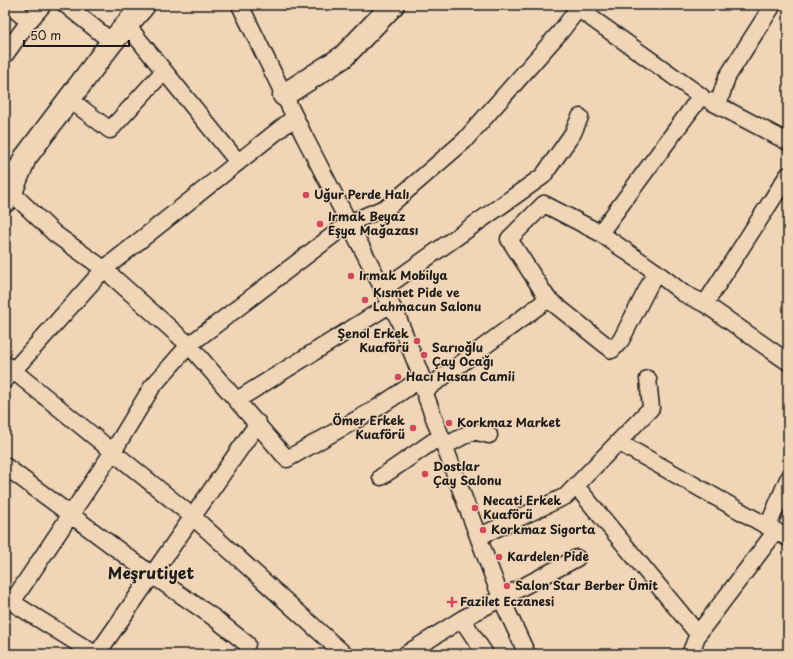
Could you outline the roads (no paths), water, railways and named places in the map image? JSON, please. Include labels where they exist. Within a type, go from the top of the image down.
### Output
[{"type":"street","points":[[8,5],[29,21]]},
{"type":"street","points":[[5,55],[29,21],[43,5]]},
{"type":"street","points":[[66,5],[112,42]]},
{"type":"street","points":[[144,5],[126,24],[25,158],[10,185],[55,234],[104,269],[189,345],[258,423],[287,459],[377,408],[424,385],[548,299]]},
{"type":"street","points":[[240,5],[294,117],[391,304],[424,385],[443,441],[480,536],[501,598],[522,652]]},
{"type":"street","points":[[284,95],[343,57],[393,5]]},
{"type":"street","points":[[718,105],[727,78],[773,5]]},
{"type":"street","points":[[258,423],[96,654],[8,600],[70,515],[114,450],[152,388],[189,345],[349,223],[389,206],[464,141],[561,31],[578,6],[701,96],[788,142]]},
{"type":"street","points":[[126,24],[238,162]]},
{"type":"street","points":[[69,99],[110,130],[164,71]]},
{"type":"street","points":[[600,233],[701,96]]},
{"type":"street","points":[[294,117],[104,269],[8,371],[114,450],[193,517],[344,654]]},
{"type":"street","points":[[383,289],[543,176],[573,133],[580,117]]},
{"type":"street","points":[[705,304],[788,175]]},
{"type":"street","points":[[525,189],[544,204],[600,233],[656,272],[683,293],[705,304],[788,362]]},
{"type":"street","points":[[544,204],[509,239],[548,299],[612,350],[621,340],[656,272]]},
{"type":"street","points":[[237,400],[391,304]]},
{"type":"street","points":[[480,536],[566,496],[651,408],[648,379]]},
{"type":"street","points":[[381,477],[443,441],[473,431],[489,435]]},
{"type":"street","points":[[618,442],[777,532]]},
{"type":"street","points":[[5,466],[152,575],[214,617],[247,644]]},
{"type":"street","points":[[690,654],[698,634],[777,532],[788,479]]},
{"type":"street","points":[[576,486],[698,634]]},
{"type":"street","points":[[406,654],[462,619],[578,558]]},
{"type":"street","points":[[462,619],[485,654]]},
{"type":"place","name":"Uğur Perde Halı","points":[[306,195]]},
{"type":"place","name":"Irmak Beyaz Eşya Mağazası","points":[[320,224]]},
{"type":"place","name":"Irmak Mobilya","points":[[351,276]]},
{"type":"place","name":"Kısmet Pide ve Lahmacun Salonu","points":[[365,300]]},
{"type":"place","name":"Şenol Erkek Kuaförü","points":[[417,341]]},
{"type":"place","name":"Sarıoğlu Çay Ocağı","points":[[424,355]]},
{"type":"place","name":"Hacı Hasan Camii","points":[[398,377]]},
{"type":"place","name":"Korkmaz Market","points":[[449,423]]},
{"type":"place","name":"Ömer Erkek Kuaförü","points":[[413,428]]},
{"type":"place","name":"Dostlar Çay Salonu","points":[[425,474]]},
{"type":"place","name":"Necati Erkek Kuaförü","points":[[475,508]]},
{"type":"place","name":"Korkmaz Sigorta","points":[[483,530]]},
{"type":"place","name":"Kardelen Pide","points":[[499,557]]},
{"type":"place","name":"Salon Star Berber Ümit","points":[[507,586]]},
{"type":"place","name":"Fazilet Eczanesi","points":[[452,602]]},
{"type":"district","name":"Meşrutiyet","points":[[151,573]]}]
